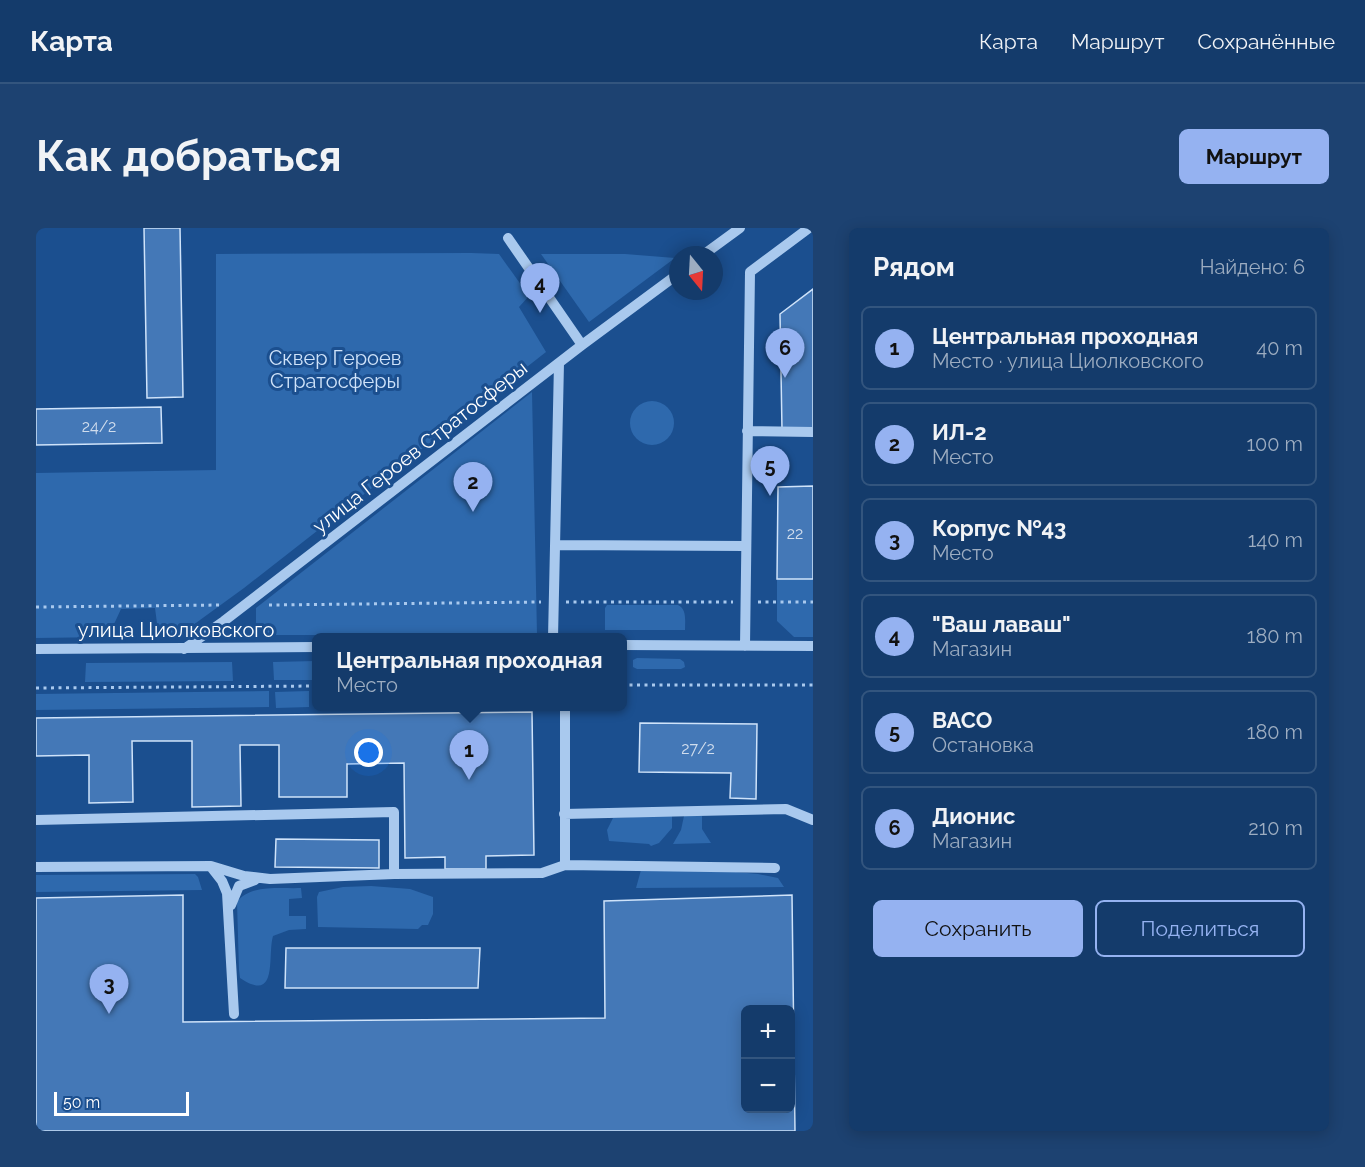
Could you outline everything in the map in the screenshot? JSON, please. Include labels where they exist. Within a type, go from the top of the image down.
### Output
[{"type":"street","points":[[715,246],[740,228]]},
{"type":"street","points":[[745,646],[750,272],[809,228]]},
{"type":"street","points":[[508,238],[582,345]]},
{"type":"street","name":"улица Героев Стратосферы","points":[[183,648],[242,607],[669,281]]},
{"type":"street","points":[[553,633],[559,363]]},
{"type":"street","points":[[747,431],[813,432]]},
{"type":"street","points":[[555,545],[746,546]]},
{"type":"street","points":[[627,645],[813,646]]},
{"type":"street","name":"улица Циолковского","points":[[36,649],[312,647]]},
{"type":"street","points":[[565,865],[566,711]]},
{"type":"street","points":[[564,814],[786,809],[813,820]]},
{"type":"street","points":[[36,820],[394,812],[394,874]]},
{"type":"street","points":[[229,917],[233,895],[239,886],[251,880],[394,874],[542,873],[565,865],[775,868]]},
{"type":"street","points":[[36,867],[211,866],[244,876],[270,879]]},
{"type":"street","points":[[211,866],[217,872],[227,893],[234,1014]]},
{"type":"path","points":[[36,607],[813,602]]},
{"type":"path","points":[[627,685],[813,685]]},
{"type":"path","points":[[36,688],[312,686]]},
{"type":"green space","name":"Сквер Героев Стратосферы","points":[[216,254],[499,254],[529,296],[519,307],[546,352],[244,588],[189,628],[165,636],[158,631],[155,608],[121,609],[108,637],[36,638],[36,473],[216,470]]},
{"type":"green space","points":[[541,254],[625,254],[669,258],[669,262],[589,322]]},
{"type":"green space","points":[[532,392],[537,633],[263,635],[256,624],[256,608]]},
{"type":"green space","points":[[652,401],[661,402],[668,407],[673,414],[673,432],[668,439],[661,444],[652,445],[643,444],[636,439],[631,432],[630,423],[631,414],[636,407],[643,402]]},
{"type":"green space","points":[[777,578],[813,579],[813,637],[794,637],[777,621]]},
{"type":"green space","points":[[607,605],[678,605],[684,612],[685,630],[605,630]]},
{"type":"green space","points":[[637,658],[680,659],[684,662],[685,667],[681,669],[637,669],[633,667],[633,660]]},
{"type":"green space","points":[[312,661],[312,680],[274,680],[273,662]]},
{"type":"green space","points":[[232,662],[233,681],[85,682],[86,663]]},
{"type":"green space","points":[[269,691],[269,707],[36,710],[36,694]]},
{"type":"green space","points":[[309,691],[309,707],[276,708],[275,692]]},
{"type":"green space","points":[[672,815],[672,828],[659,843],[651,846],[609,841],[607,830],[613,818]]},
{"type":"green space","points":[[684,816],[702,816],[702,829],[711,843],[673,844],[681,830]]},
{"type":"green space","points":[[641,870],[758,874],[778,878],[784,887],[636,888]]},
{"type":"green space","points":[[195,874],[202,890],[36,892],[36,875]]},
{"type":"green space","points":[[371,886],[410,889],[433,897],[433,914],[428,925],[422,925],[418,929],[318,927],[317,897],[319,892],[343,887]]},
{"type":"green space","points":[[301,888],[302,898],[289,899],[289,916],[306,916],[306,929],[289,930],[273,936],[269,974],[261,985],[252,984],[240,978],[237,902],[250,892],[258,890]]},
{"type":"building","points":[[144,228],[180,228],[183,397],[147,398]]},
{"type":"building","points":[[813,289],[813,429],[782,430],[780,314]]},
{"type":"building","points":[[161,407],[162,443],[36,445],[36,409]]},
{"type":"building","points":[[813,486],[813,579],[777,579],[778,487]]},
{"type":"building","points":[[532,712],[534,855],[486,856],[486,869],[445,869],[445,857],[405,858],[404,763],[347,764],[347,797],[279,797],[279,745],[240,745],[241,806],[192,807],[192,741],[132,741],[133,802],[89,803],[89,755],[36,756],[36,718]]},
{"type":"building","points":[[640,723],[757,724],[756,799],[730,798],[731,773],[639,772]]},
{"type":"building","points":[[276,839],[379,840],[379,868],[275,867]]},
{"type":"building","points":[[183,895],[183,1022],[605,1018],[604,901],[792,895],[793,1005],[741,1005],[741,1113],[795,1113],[795,1131],[36,1131],[36,898]]},
{"type":"building","points":[[286,948],[480,948],[478,988],[285,988]]},
{"type":"place","name":"\"Ваш лаваш\"","points":[[540,313]]},
{"type":"place","name":"Дионис","points":[[785,378]]},
{"type":"place","name":"ВАСО","points":[[770,496]]},
{"type":"place","name":"ИЛ-2","points":[[473,512]]},
{"type":"place","name":"Центральная проходная","points":[[469,780]]},
{"type":"place","name":"Корпус №43","points":[[109,1014]]}]
